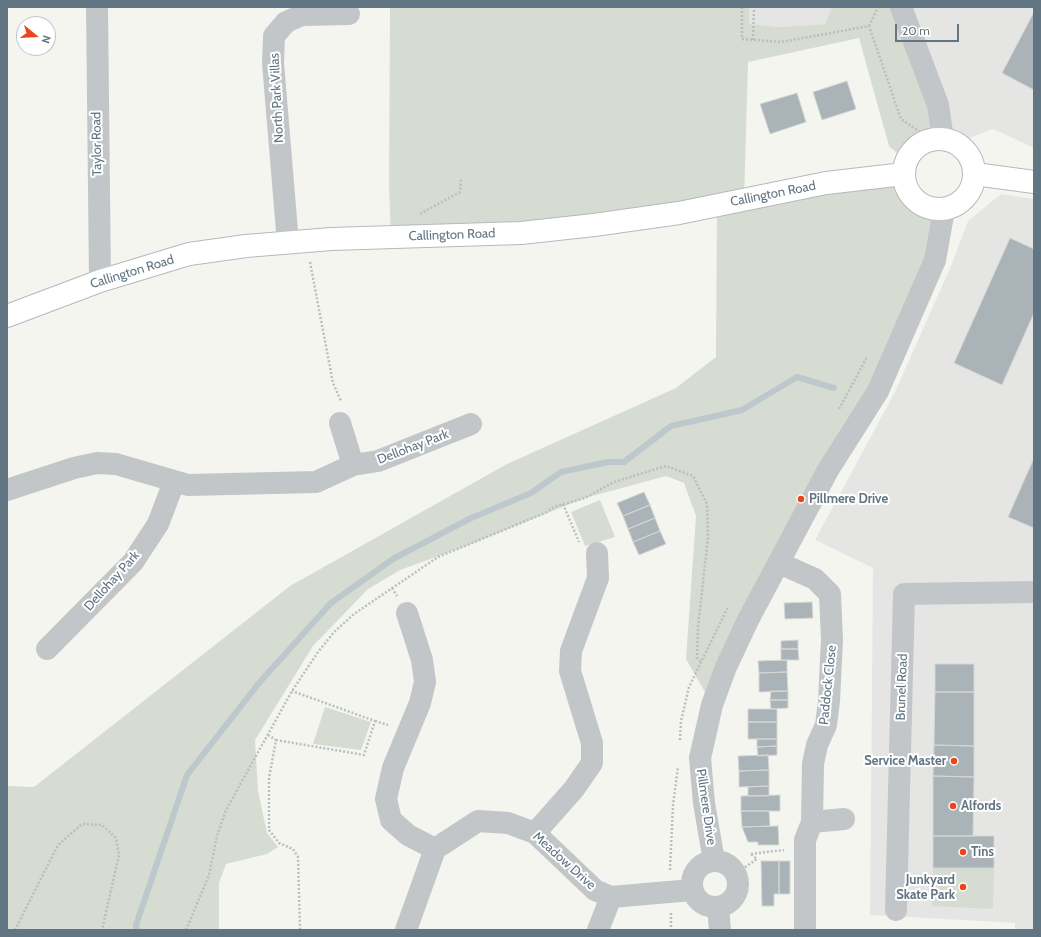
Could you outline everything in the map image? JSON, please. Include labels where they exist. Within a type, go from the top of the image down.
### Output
[{"type":"main road","points":[[936,139],[957,143],[967,152],[972,160],[975,174],[974,183],[968,196],[960,204],[944,210],[930,209],[917,202],[906,189],[904,174],[906,161],[914,149],[936,139]]},
{"type":"main road","name":"Callington Road","points":[[7,316],[100,281],[189,254],[246,246],[297,242],[521,233],[594,225],[679,213],[826,184],[904,174]]},
{"type":"main road","points":[[975,174],[1034,182]]},
{"type":"street","name":"Taylor Road","points":[[97,7],[100,281]]},
{"type":"street","points":[[901,7],[938,105],[936,139]]},
{"type":"street","name":"North Park Villas","points":[[297,242],[273,63],[274,36],[286,22],[302,15],[349,14]]},
{"type":"street","name":"Pillmere Drive","points":[[714,861],[704,803],[700,758],[712,705],[726,667],[828,470],[878,391],[934,260],[944,210]]},
{"type":"street","points":[[340,423],[353,465]]},
{"type":"street","name":"Dellohay Park","points":[[7,490],[97,462],[116,464],[188,485],[316,482],[353,465],[378,461],[472,424]]},
{"type":"street","name":"Dellohay Park","points":[[47,649],[133,562],[158,524],[174,482]]},
{"type":"street","points":[[535,833],[574,789],[592,763],[592,743],[570,671],[570,651],[598,578],[597,553]]},
{"type":"street","name":"Paddock Close","points":[[779,563],[815,579],[830,594],[832,639],[829,701],[826,725],[818,745],[813,764],[812,822],[805,840],[805,930]]},
{"type":"street","name":"Brunel Road","points":[[896,910],[904,594],[1034,592]]},
{"type":"street","points":[[406,930],[435,849],[408,835],[391,820],[386,799],[393,768],[420,703],[425,682],[422,660],[407,613]]},
{"type":"street","points":[[812,822],[844,819]]},
{"type":"street","name":"Meadow Drive","points":[[435,849],[451,837],[478,821],[508,823],[535,833],[595,890],[610,898],[692,890]]},
{"type":"street","name":"Pillmere Drive","points":[[692,890],[692,877],[702,864],[714,861],[725,863],[735,874]]},
{"type":"street","points":[[692,890],[695,897],[702,904],[708,907],[718,908],[726,905],[734,898],[738,883],[735,874]]},
{"type":"street","points":[[598,930],[610,898]]},
{"type":"street","points":[[718,908],[720,930]]},
{"type":"path","points":[[742,7],[742,39],[781,42],[869,26]]},
{"type":"path","points":[[753,40],[754,7]]},
{"type":"path","points":[[878,7],[869,26],[901,119],[936,139]]},
{"type":"path","points":[[404,237],[404,222],[460,192],[460,179]]},
{"type":"path","points":[[297,242],[333,383],[345,412],[340,423]]},
{"type":"path","points":[[186,930],[208,875],[217,836],[226,810],[292,691],[318,652],[334,632],[354,614],[438,557],[545,513],[554,507],[585,498],[614,482],[666,466],[693,476],[707,504],[708,538],[698,627],[698,658],[701,662]]},
{"type":"path","points":[[563,504],[582,550],[597,553]]},
{"type":"path","points":[[268,734],[276,740],[364,755],[375,721],[292,691]]},
{"type":"path","points":[[276,740],[270,778],[269,830],[279,843],[293,849],[298,857],[300,930]]},
{"type":"path","points":[[14,930],[58,845],[82,824],[102,825],[116,838],[119,855],[102,930]]},
{"type":"path","points":[[735,874],[757,859],[751,854],[805,848]]},
{"type":"shaded area","points":[[390,7],[749,7],[749,24],[780,27],[825,24],[832,7],[901,7],[943,139],[930,139],[923,142],[914,149],[906,161],[889,146],[859,38],[748,62],[744,200],[904,174],[906,189],[917,202],[930,209],[944,210],[908,324],[706,694],[686,659],[696,516],[684,483],[666,476],[585,498],[466,546],[400,570],[368,589],[313,646],[255,740],[258,791],[267,833],[278,847],[267,854],[226,864],[219,883],[219,930],[7,930],[7,786],[34,787],[290,586],[507,464],[676,388],[716,357],[717,205],[391,237],[389,187]]},
{"type":"shaded area","points":[[749,7],[832,7],[825,24],[780,27],[749,24]]},
{"type":"shaded area","points":[[901,7],[1034,7],[1034,148],[993,129],[957,143],[943,139]]},
{"type":"shaded area","points":[[1001,194],[1034,199],[1034,930],[1015,930],[1015,923],[870,915],[873,568],[815,540],[895,392],[951,266],[968,221]]},
{"type":"shaded area","points":[[600,500],[615,537],[585,546],[571,512]]},
{"type":"shaded area","points":[[325,707],[371,722],[361,750],[313,744]]},
{"type":"shaded area","name":"Junkyard Skate Park","points":[[933,868],[994,868],[993,909],[932,906]]},
{"type":"building","points":[[1034,12],[1034,90],[1002,73]]},
{"type":"building","points":[[847,81],[856,109],[822,120],[813,92]]},
{"type":"building","points":[[797,93],[806,122],[770,134],[760,104]]},
{"type":"building","points":[[1010,238],[1034,249],[1034,313],[1002,385],[954,363]]},
{"type":"building","points":[[1034,458],[1034,528],[1008,517]]},
{"type":"building","points":[[644,492],[650,505],[623,516],[617,503]]},
{"type":"building","points":[[650,505],[655,518],[628,529],[623,516]]},
{"type":"building","points":[[655,518],[660,531],[633,542],[628,529]]},
{"type":"building","points":[[660,531],[666,544],[639,555],[633,542]]},
{"type":"building","points":[[812,602],[813,618],[785,619],[784,603]]},
{"type":"building","points":[[798,640],[798,649],[781,649],[781,641]]},
{"type":"building","points":[[781,649],[798,649],[799,660],[781,660]]},
{"type":"building","points":[[787,660],[787,672],[759,673],[758,661]]},
{"type":"building","points":[[935,664],[974,664],[974,692],[935,692]]},
{"type":"building","points":[[787,672],[788,691],[759,692],[759,673]]},
{"type":"building","points":[[771,691],[788,691],[788,700],[770,700]]},
{"type":"building","points":[[935,692],[974,692],[974,746],[934,745]]},
{"type":"building","points":[[770,700],[788,700],[788,708],[771,709]]},
{"type":"building","points":[[748,709],[777,709],[777,722],[748,722]]},
{"type":"building","points":[[748,722],[777,722],[777,739],[748,739]]},
{"type":"building","points":[[757,739],[777,739],[777,746],[757,747]]},
{"type":"building","name":"Service Master","points":[[934,745],[974,746],[974,777],[933,776]]},
{"type":"building","points":[[777,746],[777,755],[758,756],[757,747]]},
{"type":"building","points":[[768,755],[769,770],[739,771],[738,756]]},
{"type":"building","points":[[769,770],[769,786],[739,787],[739,771]]},
{"type":"building","name":"Alfords","points":[[933,776],[974,777],[973,836],[933,836]]},
{"type":"building","points":[[769,786],[769,796],[748,796],[748,787]]},
{"type":"building","points":[[780,795],[780,811],[741,811],[741,796]]},
{"type":"building","points":[[741,811],[769,811],[770,826],[742,827]]},
{"type":"building","points":[[778,826],[779,845],[758,845],[758,842],[748,842],[742,827]]},
{"type":"building","name":"Tins","points":[[933,836],[994,836],[994,868],[933,868]]},
{"type":"building","points":[[761,861],[779,861],[779,894],[774,894],[774,906],[762,906]]},
{"type":"building","points":[[779,861],[790,861],[790,894],[779,894]]},
{"type":"waterway","points":[[137,930],[136,925],[187,775],[259,683],[331,603],[393,559],[469,519],[531,493],[561,472],[608,462],[624,462],[671,426],[742,410],[797,377],[834,388]]},
{"type":"place","name":"Pillmere Drive","points":[[801,499]]},
{"type":"place","name":"Service Master","points":[[954,761]]},
{"type":"place","name":"Alfords","points":[[953,806]]},
{"type":"place","name":"Tins","points":[[963,852]]},
{"type":"place","name":"Junkyard Skate Park","points":[[963,887]]}]
